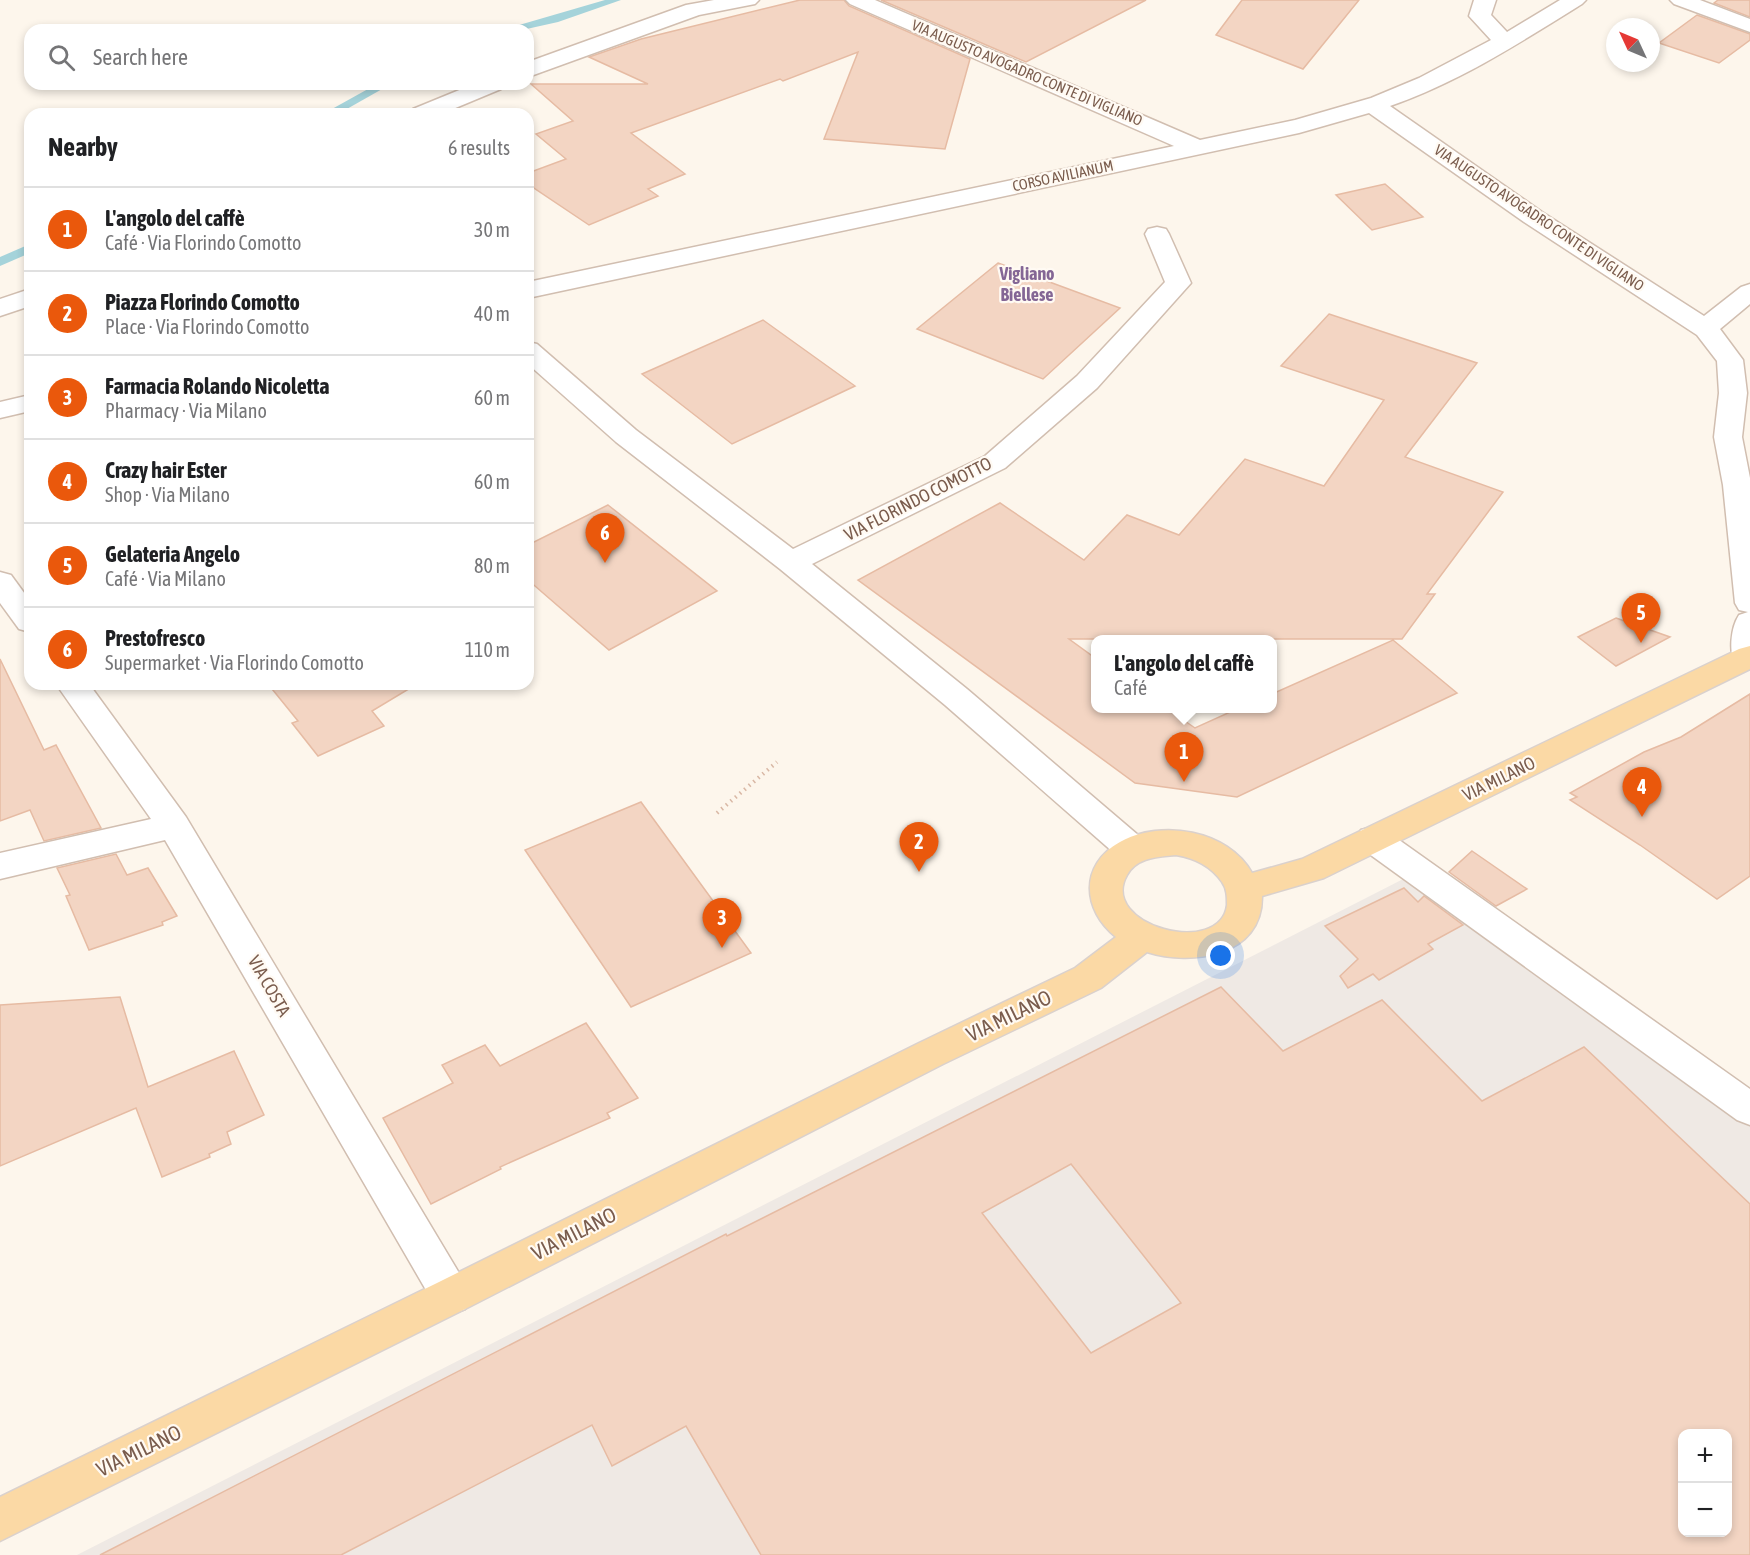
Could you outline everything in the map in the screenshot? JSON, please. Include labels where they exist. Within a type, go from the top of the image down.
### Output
[{"type":"main road","name":"VIA MILANO","points":[[1243,888],[1312,869],[1749,658]]},
{"type":"main road","points":[[1176,843],[1199,848],[1219,857],[1235,872],[1243,888],[1245,905],[1239,921],[1226,934],[1208,943],[1186,946],[1163,944],[1141,937],[1123,925],[1111,910],[1105,893],[1108,876],[1117,861],[1133,850],[1154,844],[1176,843]]},
{"type":"main road","name":"VIA MILANO","points":[[0,1520],[452,1296],[930,1054],[1088,978],[1141,937]]},
{"type":"street","points":[[534,68],[694,10],[747,0]]},
{"type":"street","name":"VIA AUGUSTO AVOGADRO CONTE DI VIGLIANO","points":[[857,0],[1197,147]]},
{"type":"street","points":[[1485,0],[1480,16],[1505,42]]},
{"type":"street","name":"CORSO AVILIANUM","points":[[534,289],[1299,126],[1373,105],[1406,92],[1505,42],[1575,0]]},
{"type":"street","points":[[1681,0],[1750,26]]},
{"type":"street","points":[[435,108],[479,90]]},
{"type":"street","name":"VIA AUGUSTO AVOGADRO CONTE DI VIGLIANO","points":[[1373,105],[1533,217],[1706,329],[1730,360],[1733,393],[1728,437],[1737,485],[1750,603]]},
{"type":"street","name":"VIA FLORINDO COMOTTO","points":[[791,562],[995,462],[1087,382],[1178,284],[1157,234]]},
{"type":"street","points":[[1706,329],[1718,316],[1750,292]]},
{"type":"street","points":[[0,308],[24,299]]},
{"type":"street","points":[[534,355],[626,436],[791,562],[956,697],[1133,850]]},
{"type":"street","points":[[0,410],[24,404]]},
{"type":"street","points":[[0,582],[24,614]]},
{"type":"street","points":[[1749,658],[1750,622]]},
{"type":"street","name":"VIA COSTA","points":[[76,690],[174,826],[452,1296]]},
{"type":"street","points":[[0,866],[174,826]]},
{"type":"street","points":[[1373,839],[1750,1108]]},
{"type":"path","points":[[717,813],[777,762]]},
{"type":"shaded area","points":[[1415,873],[1750,1115],[1750,1555],[77,1555]]},
{"type":"building","points":[[800,0],[844,0],[849,6],[970,59],[945,149],[824,139],[858,52],[783,81],[780,79],[631,133],[685,174],[648,189],[658,196],[589,225],[534,188],[534,171],[566,159],[536,134],[573,121],[534,87],[534,84],[648,84],[589,57],[641,39]]},
{"type":"building","points":[[881,0],[1146,0],[1026,62]]},
{"type":"building","points":[[1242,0],[1359,0],[1303,69],[1216,35]]},
{"type":"building","points":[[1718,0],[1750,0],[1750,17],[1714,3]]},
{"type":"building","points":[[1697,15],[1750,34],[1750,40],[1719,63],[1660,42]]},
{"type":"building","points":[[1385,184],[1423,217],[1372,230],[1336,195]]},
{"type":"building","points":[[998,263],[1120,308],[1043,379],[917,329]]},
{"type":"building","points":[[1329,314],[1477,363],[1405,457],[1503,492],[1427,594],[1435,594],[1402,639],[1277,639],[1277,635],[1091,635],[1091,639],[1069,639],[1091,655],[1091,713],[1173,713],[1195,728],[1228,713],[1277,713],[1277,692],[1393,640],[1457,693],[1237,797],[1135,783],[858,580],[1000,503],[1084,560],[1127,515],[1179,535],[1245,459],[1324,486],[1384,400],[1281,366]]},
{"type":"building","points":[[763,320],[855,386],[732,444],[642,374]]},
{"type":"building","points":[[608,505],[717,591],[609,650],[534,585],[534,542]]},
{"type":"building","points":[[1616,618],[1670,637],[1616,666],[1578,637]]},
{"type":"building","points":[[0,659],[44,750],[56,745],[101,828],[44,841],[30,810],[0,821]]},
{"type":"building","points":[[273,690],[407,690],[372,711],[384,726],[318,756],[292,723],[298,721]]},
{"type":"building","points":[[1750,694],[1750,876],[1717,899],[1570,800],[1577,797],[1570,793],[1644,752],[1681,737]]},
{"type":"building","points":[[641,802],[751,953],[631,1007],[525,850]]},
{"type":"building","points":[[1472,851],[1527,889],[1496,906],[1449,872]]},
{"type":"building","points":[[116,854],[127,875],[148,868],[177,916],[162,922],[163,925],[89,950],[66,896],[70,895],[57,868]]},
{"type":"building","points":[[1404,888],[1418,902],[1424,896],[1463,925],[1428,944],[1433,949],[1379,980],[1373,974],[1348,988],[1340,976],[1358,959],[1325,926]]},
{"type":"building","points":[[1221,987],[1283,1051],[1382,1000],[1482,1101],[1584,1047],[1750,1204],[1750,1555],[761,1555],[686,1426],[612,1466],[592,1425],[341,1555],[100,1555],[726,1234],[727,1236]],"holes":[[[1071,1164],[1181,1303],[1091,1353],[982,1213]]]},
{"type":"building","points":[[120,997],[148,1087],[234,1051],[264,1115],[227,1132],[231,1144],[209,1154],[210,1157],[162,1177],[136,1108],[0,1166],[0,1005]]},
{"type":"building","points":[[586,1023],[638,1098],[607,1113],[610,1118],[500,1167],[501,1169],[431,1204],[383,1118],[453,1083],[442,1065],[485,1045],[500,1066]]},
{"type":"waterway","points":[[534,24],[616,0]]},
{"type":"waterway","points":[[340,108],[374,90]]},
{"type":"waterway","points":[[0,262],[24,251]]},
{"type":"place","name":"Prestofresco","points":[[605,563]]},
{"type":"place","name":"Gelateria Angelo","points":[[1641,643]]},
{"type":"place","name":"L'angolo del caffè","points":[[1184,782]]},
{"type":"place","name":"Crazy hair Ester","points":[[1642,817]]},
{"type":"place","name":"Piazza Florindo Comotto","points":[[919,872]]},
{"type":"place","name":"Farmacia Rolando Nicoletta","points":[[722,948]]},
{"type":"district","name":"Vigliano Biellese","points":[[1027,284]]}]
